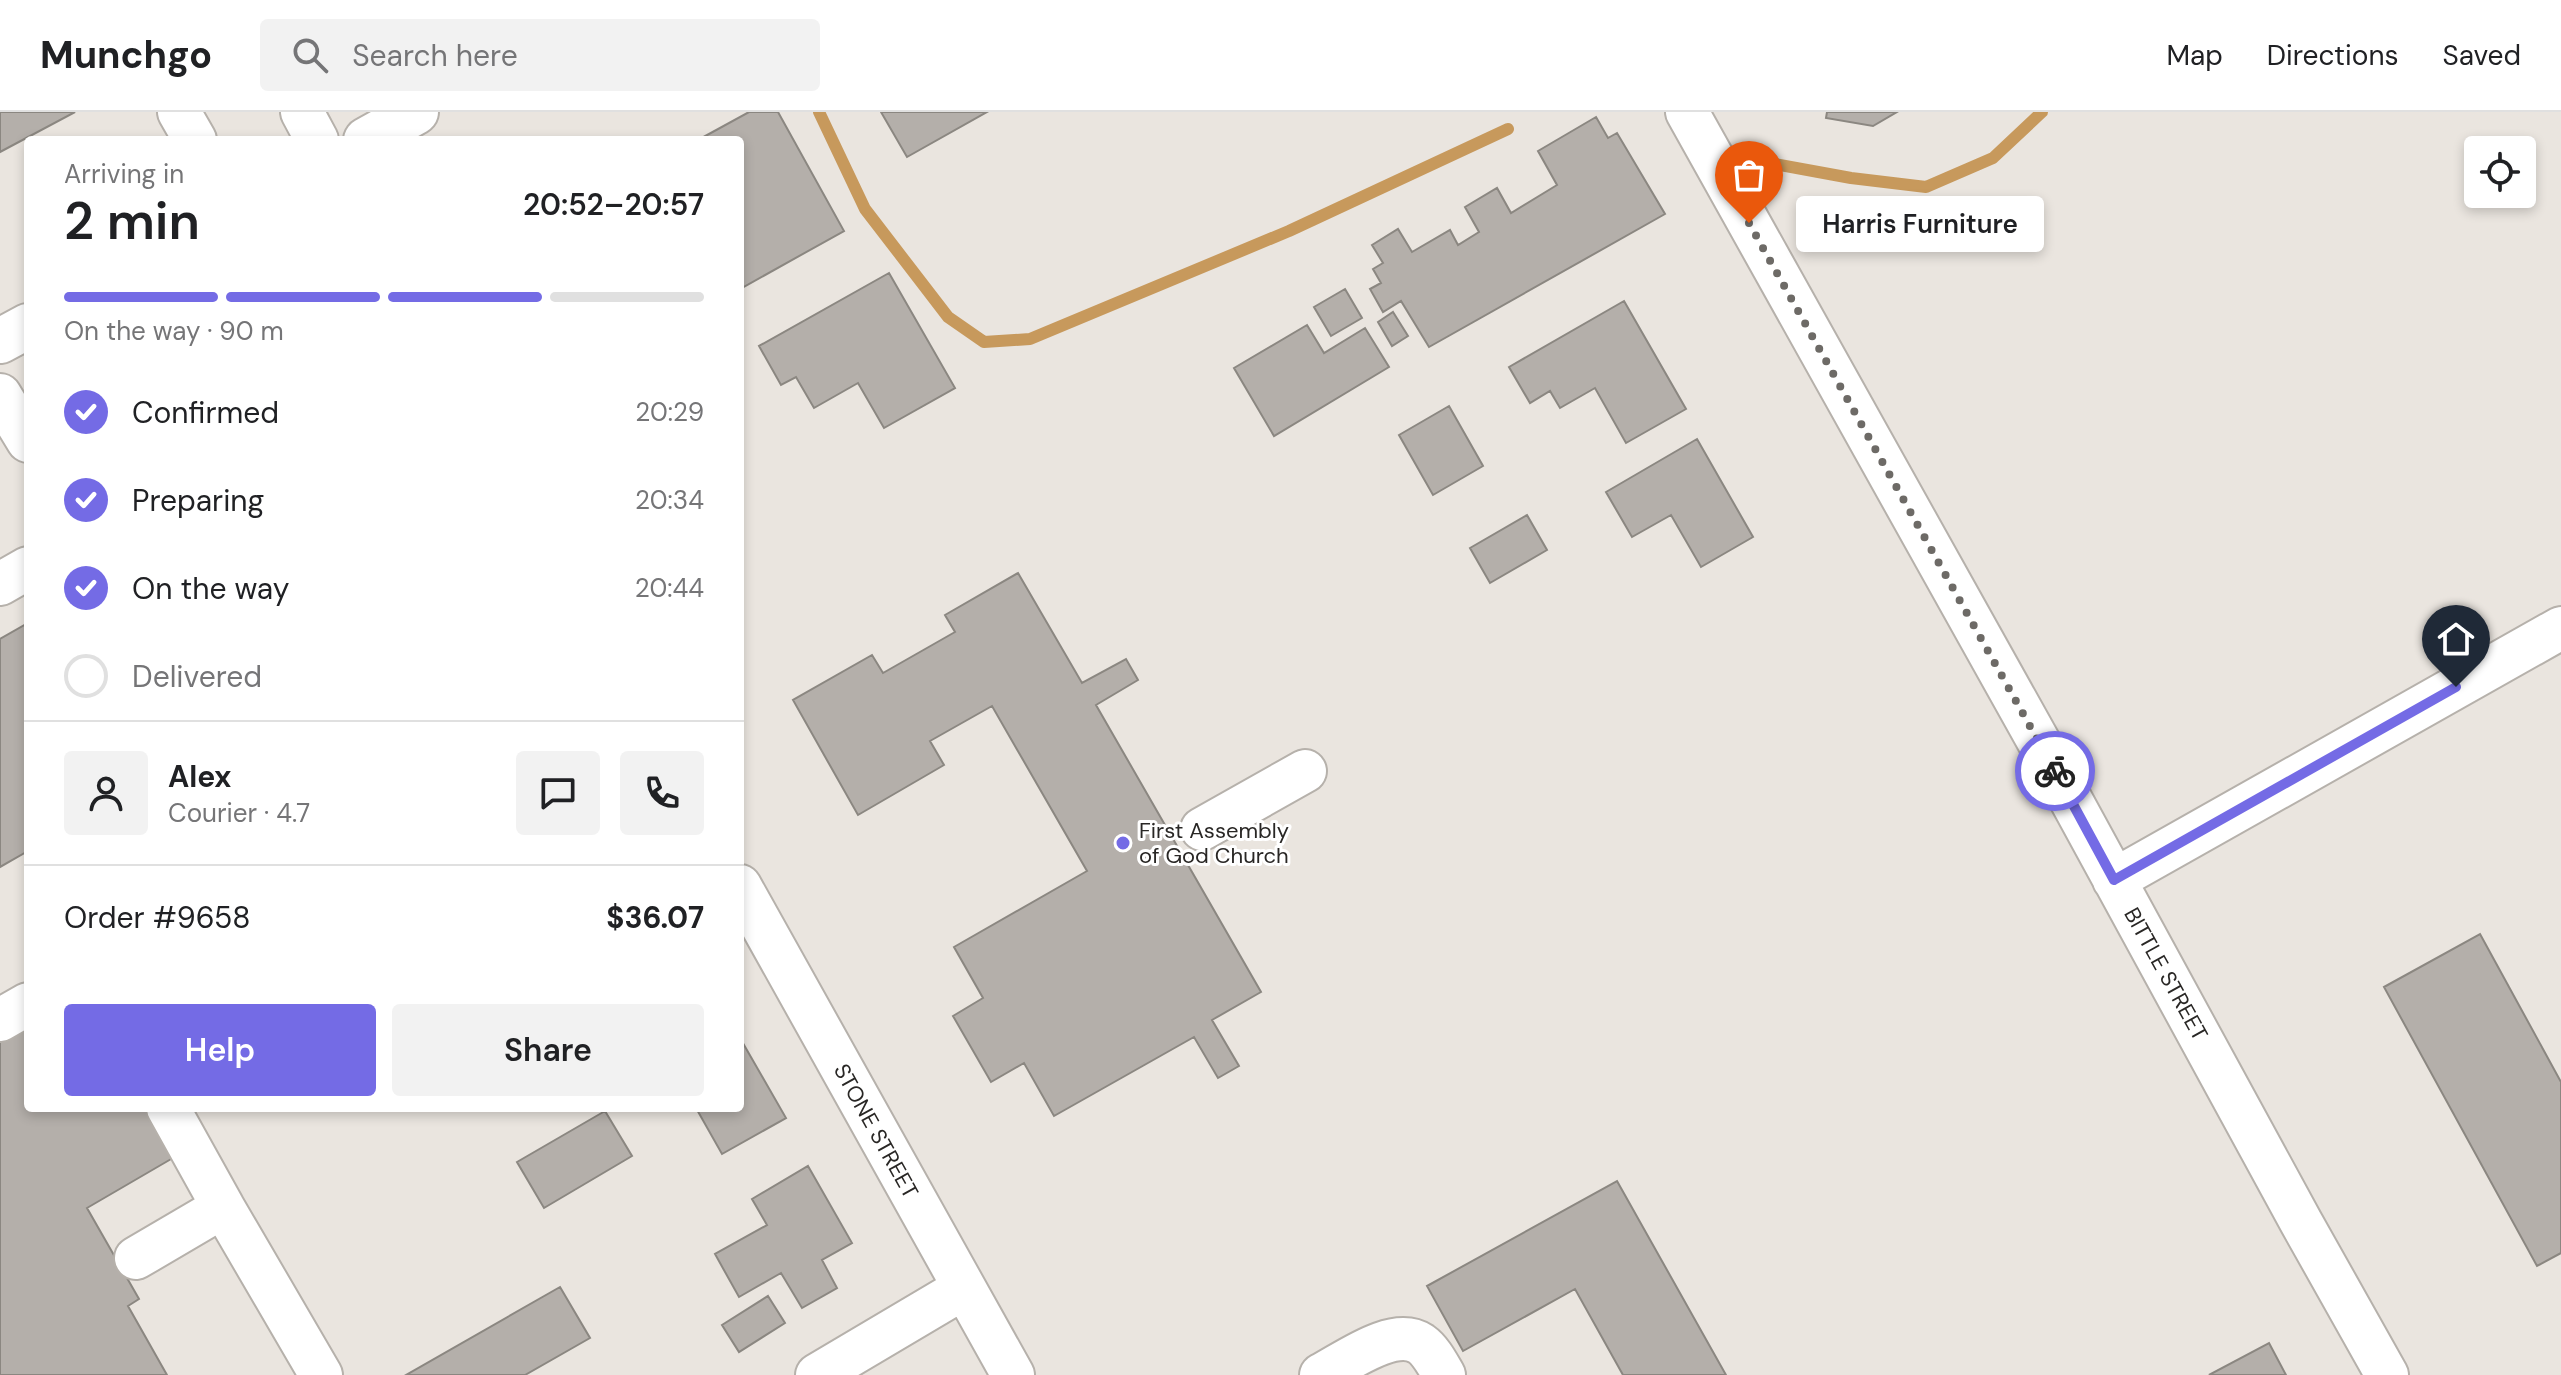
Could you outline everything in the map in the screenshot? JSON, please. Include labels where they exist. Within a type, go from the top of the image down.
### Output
[{"type":"main road","points":[[373,136],[416,112]]},
{"type":"main road","points":[[0,341],[24,328]]},
{"type":"street","points":[[179,112],[193,136]]},
{"type":"street","points":[[302,112],[315,136]]},
{"type":"street","name":"BITTLE STREET","points":[[1687,112],[2387,1375]]},
{"type":"street","points":[[0,395],[24,434]]},
{"type":"street","points":[[0,584],[24,570]]},
{"type":"street","points":[[2114,880],[2561,628]]},
{"type":"street","points":[[1202,829],[1305,771]]},
{"type":"street","name":"STONE STREET","points":[[744,893],[1013,1375]]},
{"type":"street","points":[[0,1020],[24,1006]]},
{"type":"street","points":[[170,1112],[321,1375]]},
{"type":"street","points":[[136,1258],[223,1207]]},
{"type":"street","points":[[817,1375],[964,1288]]},
{"type":"street","points":[[1321,1375],[1390,1339],[1405,1337],[1420,1343],[1444,1375]]},
{"type":"building","points":[[0,112],[75,112],[30,136],[24,136],[24,139],[0,152]]},
{"type":"building","points":[[749,112],[778,112],[844,231],[744,287],[744,136],[705,136]]},
{"type":"building","points":[[881,112],[987,112],[907,157]]},
{"type":"building","points":[[1827,112],[1897,112],[1873,126],[1826,118]]},
{"type":"building","points":[[1596,117],[1608,138],[1617,133],[1665,214],[1429,347],[1401,301],[1383,312],[1370,289],[1381,283],[1373,269],[1383,263],[1372,245],[1398,229],[1412,252],[1450,230],[1458,245],[1479,232],[1465,207],[1497,188],[1511,213],[1557,185],[1538,151]]},
{"type":"building","points":[[889,273],[955,388],[884,428],[858,383],[814,408],[796,377],[781,385],[759,346]]},
{"type":"building","points":[[1345,289],[1362,318],[1331,336],[1314,307]]},
{"type":"building","points":[[1624,301],[1686,409],[1626,443],[1595,388],[1560,408],[1550,391],[1530,403],[1509,367]]},
{"type":"building","points":[[1393,312],[1408,336],[1392,346],[1378,322]]},
{"type":"building","points":[[1307,325],[1324,353],[1365,328],[1389,367],[1274,436],[1234,368]]},
{"type":"building","points":[[1449,406],[1483,466],[1433,495],[1399,435]]},
{"type":"building","points":[[1697,439],[1753,537],[1701,567],[1671,515],[1632,537],[1606,492]]},
{"type":"building","points":[[1527,515],[1547,550],[1490,583],[1470,548]]},
{"type":"building","name":"First Assembly of God Church","points":[[1018,573],[1082,683],[1126,659],[1138,680],[1096,705],[1261,992],[1212,1020],[1239,1066],[1218,1078],[1194,1037],[1054,1116],[1024,1063],[991,1082],[953,1016],[983,998],[954,947],[1087,871],[992,706],[930,741],[944,765],[858,815],[793,700],[872,655],[883,673],[955,632],[945,615]]},
{"type":"building","points":[[24,625],[24,853],[0,867],[0,639]]},
{"type":"building","points":[[2480,934],[2561,1082],[2561,1253],[2537,1266],[2384,987]]},
{"type":"building","points":[[24,1027],[24,1112],[153,1112],[178,1155],[87,1208],[139,1299],[128,1306],[167,1375],[0,1375],[0,1041]]},
{"type":"building","points":[[744,1045],[786,1118],[722,1154],[698,1112],[744,1112]]},
{"type":"building","points":[[603,1112],[632,1156],[544,1208],[517,1162]]},
{"type":"building","points":[[808,1166],[852,1243],[822,1260],[837,1288],[802,1308],[781,1273],[739,1297],[715,1254],[767,1225],[752,1199]]},
{"type":"building","points":[[1617,1181],[1726,1375],[1623,1375],[1575,1289],[1463,1351],[1427,1286]]},
{"type":"building","points":[[560,1287],[590,1338],[525,1375],[406,1375]]},
{"type":"building","points":[[768,1296],[785,1323],[739,1352],[722,1325]]},
{"type":"building","points":[[2269,1343],[2286,1375],[2209,1375]]},
{"type":"waterway","points":[[819,112],[865,209],[948,317],[984,342],[1030,339],[1289,231],[1508,129]]},
{"type":"waterway","points":[[1748,159],[1851,178],[1926,187],[1993,158],[2042,112]]},
{"type":"way so far","points":[[1749,223],[2055,771]]},
{"type":"place","name":"Harris Furniture","points":[[1749,223]]},
{"type":"place","name":"First Assembly of God Church","points":[[1123,843]]},
{"type":"route","points":[[2055,771],[2114,880],[2456,687]]}]
